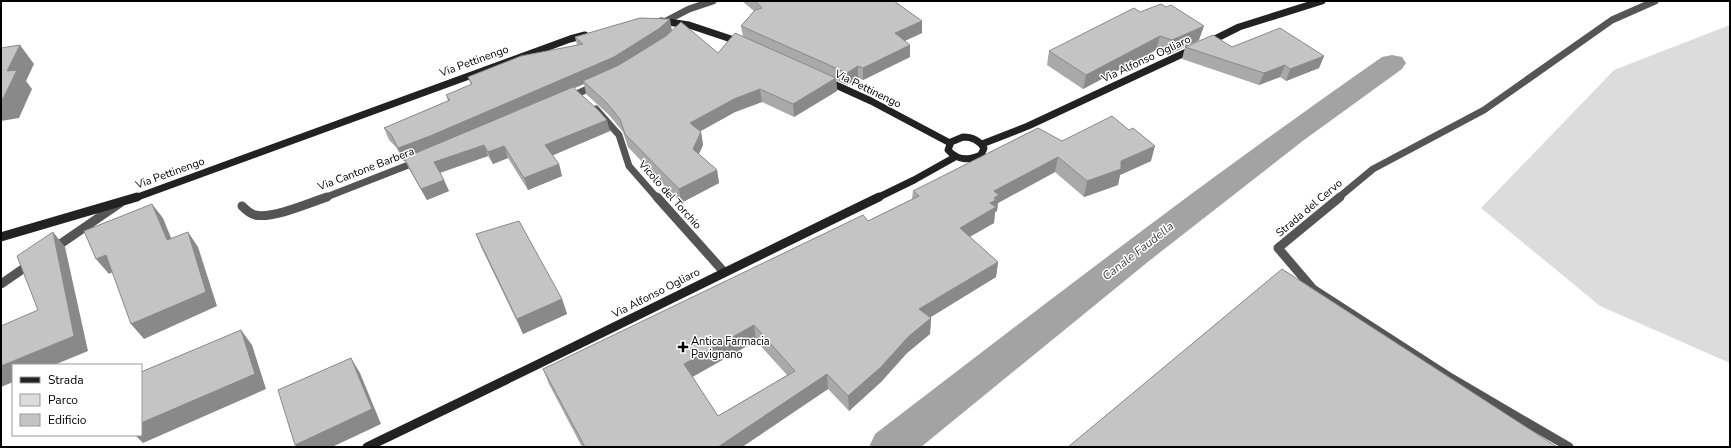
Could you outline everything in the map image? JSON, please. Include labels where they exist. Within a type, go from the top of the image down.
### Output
[{"type":"main road","name":"Via Alfonso Ogliaro","points":[[1204,44],[1239,27],[1322,1]]},
{"type":"main road","points":[[653,22],[666,21],[684,28],[744,44]]},
{"type":"main road","name":"Via Pettinengo","points":[[1,237],[120,203],[481,70],[570,39],[593,33]]},
{"type":"main road","name":"Via Alfonso Ogliaro","points":[[982,144],[1028,126],[1197,47]]},
{"type":"main road","name":"Via Pettinengo","points":[[822,79],[872,101],[950,143]]},
{"type":"main road","points":[[968,137],[979,141],[982,144],[983,152],[976,158],[965,159],[955,156],[948,150],[950,143],[957,138],[968,137]]},
{"type":"main road","name":"Via Alfonso Ogliaro","points":[[367,447],[530,369],[724,272],[914,180],[955,156]]},
{"type":"street","points":[[666,21],[688,9],[714,1]]},
{"type":"street","name":"Strada del Cervo","points":[[1569,447],[1451,378],[1313,289],[1278,248],[1372,169],[1484,110],[1612,20],[1655,1]]},
{"type":"street","points":[[564,99],[584,98],[602,82]]},
{"type":"street","name":"Vicolo del Torchio","points":[[584,98],[605,118],[619,135],[629,166],[724,272]]},
{"type":"street","name":"Via Cantone Barbera","points":[[242,206],[254,215],[274,214],[300,207],[423,159]]},
{"type":"street","points":[[1,284],[120,203]]},
{"type":"green space","points":[[1730,25],[1730,363],[1600,306],[1481,208],[1614,70]]},
{"type":"building","points":[[755,1],[894,1],[922,21],[895,33],[910,45],[863,68],[858,66],[847,73],[741,26],[755,10],[762,8]]},
{"type":"building","points":[[1161,4],[1166,7],[1171,5],[1204,26],[1172,40],[1160,36],[1086,75],[1049,51],[1134,8],[1140,12]]},
{"type":"building","points":[[640,18],[670,19],[660,28],[614,57],[430,136],[398,148],[391,134],[384,128],[450,100],[446,95],[472,84],[468,77],[521,56],[583,44],[575,37]]},
{"type":"building","points":[[681,22],[718,53],[735,33],[836,78],[793,104],[760,89],[734,99],[690,123],[701,132],[693,149],[717,170],[679,189],[625,134],[620,119],[606,102],[583,81],[619,65],[666,36]]},
{"type":"building","points":[[1280,28],[1324,56],[1290,69],[1285,65],[1264,73],[1185,47],[1213,35],[1232,47]]},
{"type":"building","points":[[20,45],[7,71],[17,70],[3,99],[1,99],[1,48]]},
{"type":"building","points":[[573,87],[607,120],[545,145],[559,164],[524,178],[504,146],[488,152],[484,145],[434,162],[444,180],[421,189],[404,158]]},
{"type":"building","points":[[1112,116],[1129,130],[1133,128],[1155,146],[1121,161],[1121,169],[1087,181],[1058,157],[994,191],[999,195],[994,198],[996,200],[990,203],[996,207],[960,228],[998,262],[919,309],[931,318],[908,337],[881,367],[848,396],[827,374],[718,447],[585,447],[543,369],[863,215],[868,221],[919,196],[913,191],[1038,128],[1062,141]],"holes":[[[754,325],[795,371],[718,416],[684,364]]]},
{"type":"building","points":[[152,204],[167,240],[188,232],[206,292],[131,324],[106,255],[96,259],[84,231]]},
{"type":"building","points":[[519,221],[562,299],[517,319],[476,234]]},
{"type":"building","points":[[53,232],[74,336],[1,366],[1,326],[38,310],[17,256]]},
{"type":"building","points":[[1282,269],[1557,447],[1068,447]]},
{"type":"building","points":[[241,330],[255,374],[142,423],[142,372]]},
{"type":"building","points":[[351,358],[372,409],[295,445],[278,390]]},
{"type":"waterway","name":"Canale Faudella","points":[[890,447],[1137,252],[1293,133],[1392,63]]},
{"type":"place","name":"Antica Farmacia Pavignano","points":[[683,347]]}]
